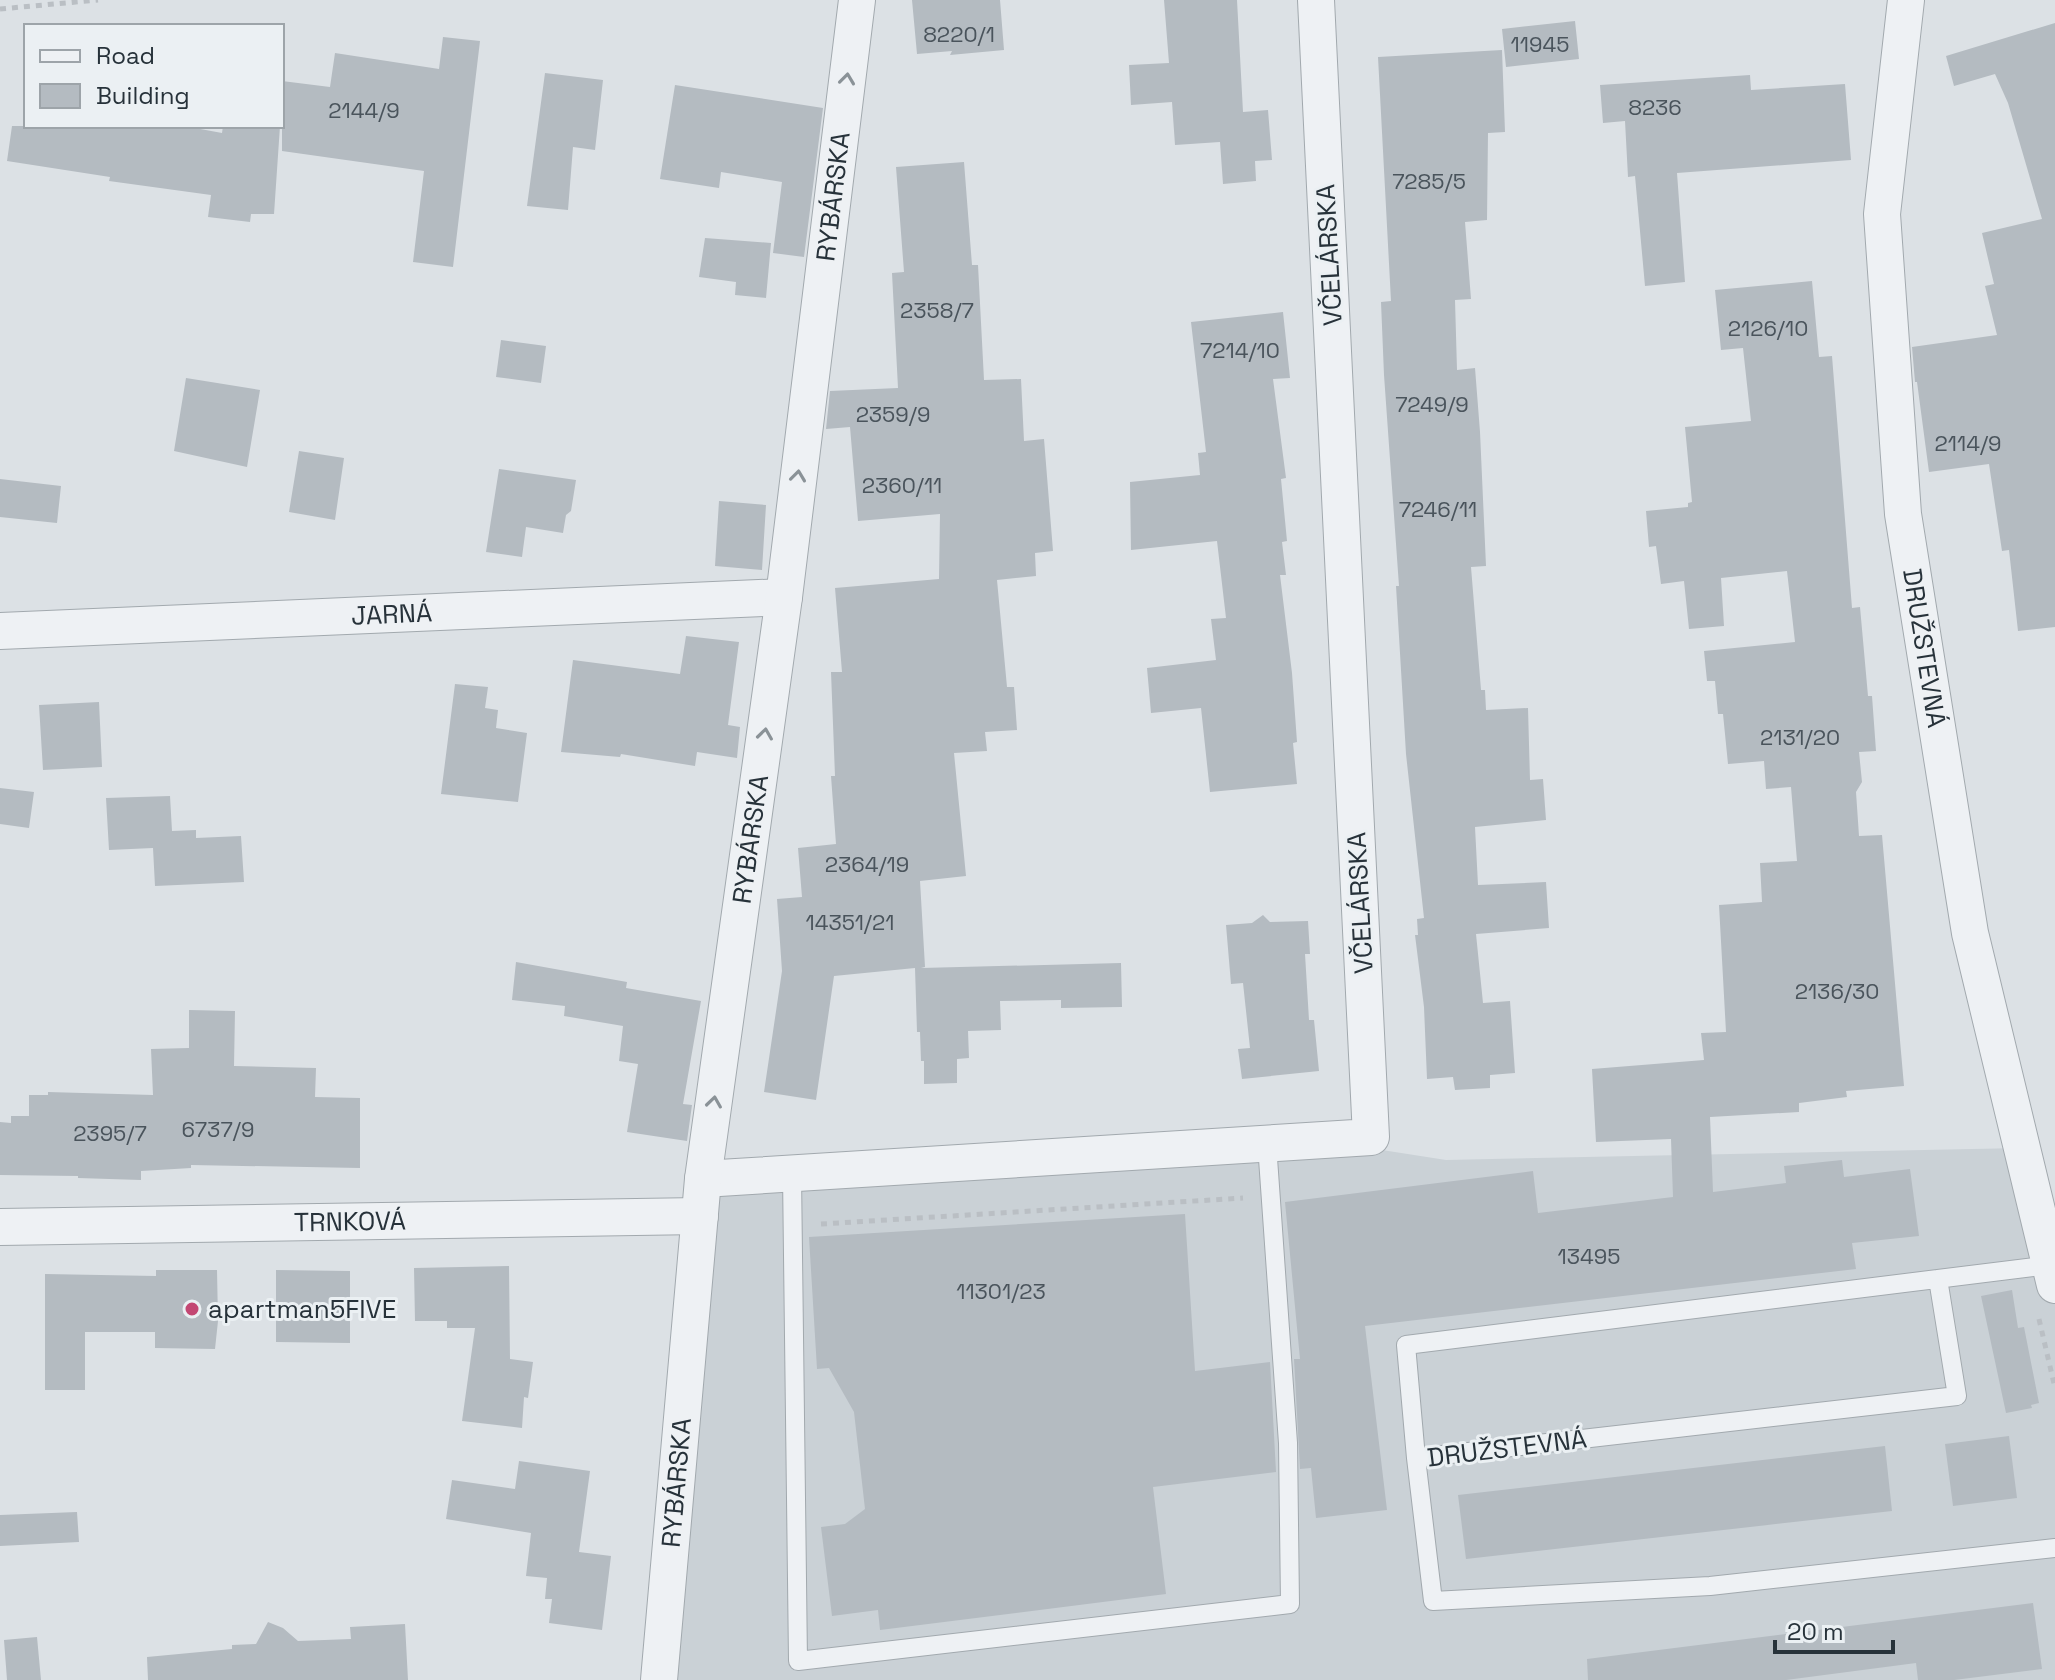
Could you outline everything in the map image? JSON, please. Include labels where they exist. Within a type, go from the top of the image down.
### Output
[{"type":"street","name":"RYBÁRSKA","points":[[659,1680],[703,1179],[784,597],[857,0]]},
{"type":"street","name":"VČELÁRSKA","points":[[703,1179],[1371,1137],[1316,0]]},
{"type":"street","name":"DRUŽSTEVNÁ","points":[[1906,0],[1882,214],[1903,514],[1970,933],[2052,1275]]},
{"type":"street","name":"JARNÁ","points":[[0,631],[784,597]]},
{"type":"street","name":"TRNKOVÁ","points":[[0,1227],[700,1216]]},
{"type":"lane","points":[[792,1174],[798,1661],[1290,1604],[1288,1443],[1267,1144]]},
{"type":"lane","points":[[1416,1458],[1406,1345],[1938,1279],[2052,1275]]},
{"type":"lane","name":"DRUŽSTEVNÁ","points":[[1938,1279],[1957,1396],[1416,1458],[1433,1601],[1710,1586],[2055,1548]]},
{"type":"path","points":[[0,9],[98,0]]},
{"type":"path","points":[[792,1226],[1272,1196]]},
{"type":"shaded area","points":[[2021,1148],[2055,1285],[2055,1680],[646,1680],[692,1192],[1382,1150],[1446,1160]]},
{"type":"building","points":[[912,0],[1000,0],[1004,50],[950,55],[952,51],[917,54]]},
{"type":"building","points":[[1164,0],[1237,0],[1243,112],[1268,110],[1272,160],[1255,161],[1256,181],[1223,184],[1220,142],[1175,145],[1172,102],[1131,105],[1129,65],[1169,63]]},
{"type":"building","points":[[1575,21],[1579,59],[1506,67],[1502,29]]},
{"type":"building","points":[[2055,23],[2055,627],[2018,631],[2009,550],[2002,551],[1989,464],[1929,472],[1912,347],[1997,335],[1985,286],[1994,284],[1982,233],[2042,219],[2008,103],[1995,74],[1954,86],[1946,56]]},
{"type":"building","points":[[443,37],[480,41],[453,267],[413,262],[424,171],[282,151],[284,81],[330,87],[335,53],[439,69]]},
{"type":"building","points":[[1502,50],[1505,132],[1488,133],[1487,220],[1465,222],[1471,299],[1455,300],[1457,370],[1475,368],[1480,432],[1486,566],[1471,567],[1481,690],[1485,690],[1486,710],[1528,708],[1530,780],[1543,779],[1546,820],[1475,827],[1478,885],[1546,882],[1549,928],[1476,934],[1483,1003],[1510,1001],[1515,1073],[1490,1075],[1490,1088],[1455,1090],[1453,1077],[1427,1079],[1424,1007],[1415,935],[1418,935],[1417,919],[1424,918],[1406,754],[1396,586],[1399,586],[1384,375],[1381,302],[1391,301],[1378,57]]},
{"type":"building","points":[[545,73],[603,80],[595,150],[573,147],[568,210],[527,206]]},
{"type":"building","points":[[1750,75],[1751,90],[1845,84],[1851,160],[1677,173],[1685,282],[1645,286],[1635,176],[1628,177],[1625,121],[1603,123],[1600,85]]},
{"type":"building","points":[[675,85],[823,108],[804,257],[773,253],[782,182],[721,172],[719,188],[660,179]]},
{"type":"building","points":[[12,126],[195,128],[222,133],[223,128],[280,128],[274,214],[251,214],[250,222],[208,217],[211,195],[109,181],[110,177],[7,161]]},
{"type":"building","points":[[964,162],[972,265],[978,265],[984,380],[1021,379],[1024,441],[1044,439],[1053,551],[1035,553],[1036,576],[997,580],[1007,687],[1014,687],[1017,730],[985,732],[987,751],[954,753],[966,876],[920,881],[925,967],[921,968],[1121,963],[1122,1007],[1061,1008],[1061,1000],[1000,1001],[1001,1030],[968,1031],[969,1058],[957,1059],[957,1083],[924,1084],[924,1061],[921,1061],[920,1032],[917,1032],[915,968],[834,976],[816,1100],[764,1092],[782,971],[777,899],[802,897],[798,848],[836,844],[831,776],[835,776],[831,672],[842,672],[835,588],[939,579],[940,514],[858,521],[850,427],[826,429],[830,391],[898,388],[892,273],[904,272],[896,167]]},
{"type":"building","points":[[705,238],[771,243],[766,298],[735,295],[736,282],[699,277]]},
{"type":"building","points":[[1812,281],[1819,357],[1832,356],[1852,608],[1860,607],[1868,696],[1872,696],[1876,751],[1859,752],[1862,782],[1856,792],[1859,836],[1882,835],[1904,1086],[1846,1091],[1847,1097],[1799,1103],[1799,1112],[1710,1117],[1713,1192],[1786,1183],[1784,1166],[1842,1160],[1844,1177],[1910,1169],[1919,1236],[1852,1243],[1856,1269],[1365,1326],[1387,1510],[1316,1518],[1311,1468],[1300,1469],[1294,1359],[1300,1359],[1285,1202],[1533,1171],[1538,1213],[1673,1197],[1671,1139],[1596,1142],[1592,1069],[1704,1060],[1701,1033],[1726,1032],[1719,905],[1762,902],[1760,863],[1797,861],[1791,787],[1766,789],[1764,761],[1728,764],[1723,714],[1718,714],[1715,681],[1707,681],[1704,651],[1795,642],[1787,571],[1721,578],[1724,626],[1689,629],[1684,581],[1661,584],[1656,546],[1649,547],[1646,511],[1688,507],[1688,503],[1692,502],[1685,427],[1751,421],[1743,348],[1721,350],[1715,290]]},
{"type":"building","points":[[1283,312],[1290,378],[1273,379],[1286,478],[1281,479],[1287,541],[1282,542],[1286,575],[1280,575],[1292,673],[1297,784],[1210,792],[1201,708],[1151,713],[1147,668],[1216,660],[1211,619],[1226,618],[1217,541],[1131,550],[1130,482],[1200,475],[1198,453],[1206,452],[1191,322]]},
{"type":"building","points":[[501,340],[546,346],[541,383],[496,377]]},
{"type":"building","points":[[186,378],[260,390],[247,467],[174,451]]},
{"type":"building","points":[[299,451],[344,458],[335,520],[289,512]]},
{"type":"building","points":[[499,469],[576,480],[571,511],[566,515],[563,533],[526,527],[522,557],[486,552]]},
{"type":"building","points":[[0,479],[61,486],[57,523],[0,517]]},
{"type":"building","points":[[719,501],[766,505],[762,570],[715,566]]},
{"type":"building","points":[[686,636],[739,642],[728,725],[740,727],[737,758],[697,752],[695,766],[621,754],[620,757],[561,752],[573,660],[680,674]]},
{"type":"building","points":[[455,684],[488,687],[485,708],[498,710],[496,728],[527,733],[518,802],[441,794]]},
{"type":"building","points":[[99,702],[102,767],[43,770],[39,705]]},
{"type":"building","points":[[0,788],[34,792],[29,828],[0,824]]},
{"type":"building","points":[[170,796],[172,831],[196,830],[196,838],[241,836],[244,882],[155,886],[153,848],[109,850],[106,798]]},
{"type":"building","points":[[1263,915],[1270,922],[1308,921],[1310,954],[1305,954],[1309,1020],[1314,1020],[1319,1071],[1242,1079],[1238,1049],[1250,1048],[1243,983],[1231,984],[1226,925],[1252,923]]},
{"type":"building","points":[[516,962],[627,982],[626,988],[701,1001],[683,1104],[692,1105],[687,1141],[627,1132],[638,1064],[619,1061],[623,1026],[564,1016],[565,1006],[512,1000]]},
{"type":"building","points":[[189,1010],[235,1011],[234,1066],[316,1068],[315,1097],[360,1098],[360,1168],[191,1165],[191,1168],[141,1171],[141,1180],[0,1175],[0,1122],[11,1123],[11,1116],[29,1116],[29,1095],[48,1095],[48,1092],[153,1095],[151,1049],[189,1048]]},
{"type":"building","points":[[1185,1214],[1195,1371],[1270,1362],[1276,1472],[1153,1487],[1166,1594],[880,1630],[878,1610],[832,1616],[821,1527],[845,1524],[865,1509],[854,1412],[829,1368],[817,1369],[809,1237]]},
{"type":"building","points":[[509,1266],[510,1359],[533,1362],[528,1398],[524,1397],[522,1428],[462,1421],[475,1328],[447,1328],[447,1321],[415,1321],[414,1268]]},
{"type":"building","points":[[156,1270],[217,1270],[215,1349],[155,1348],[155,1332],[85,1332],[85,1390],[45,1390],[45,1274],[156,1276]]},
{"type":"building","points":[[276,1270],[350,1271],[350,1343],[276,1342]]},
{"type":"building","points":[[2012,1290],[2018,1328],[2024,1327],[2039,1403],[2031,1405],[2032,1408],[2006,1413],[1981,1296]]},
{"type":"building","points":[[2009,1436],[2017,1498],[1953,1506],[1945,1444]]},
{"type":"building","points":[[1885,1446],[1892,1511],[1466,1559],[1458,1495]]},
{"type":"building","points":[[519,1461],[590,1471],[579,1552],[611,1556],[602,1630],[549,1623],[552,1599],[545,1599],[547,1578],[526,1576],[531,1533],[446,1519],[452,1480],[515,1489]]},
{"type":"building","points":[[77,1512],[79,1542],[0,1546],[0,1515]]},
{"type":"building","points":[[2033,1603],[2042,1669],[1954,1680],[1918,1680],[1916,1663],[1786,1680],[1588,1680],[1587,1659]]},
{"type":"building","points":[[268,1622],[283,1628],[298,1641],[351,1639],[350,1627],[405,1624],[408,1680],[148,1680],[147,1657],[256,1644]]},
{"type":"building","points":[[37,1637],[41,1680],[7,1680],[4,1640]]},
{"type":"place","name":"apartman5FIVE","points":[[192,1309]]}]
